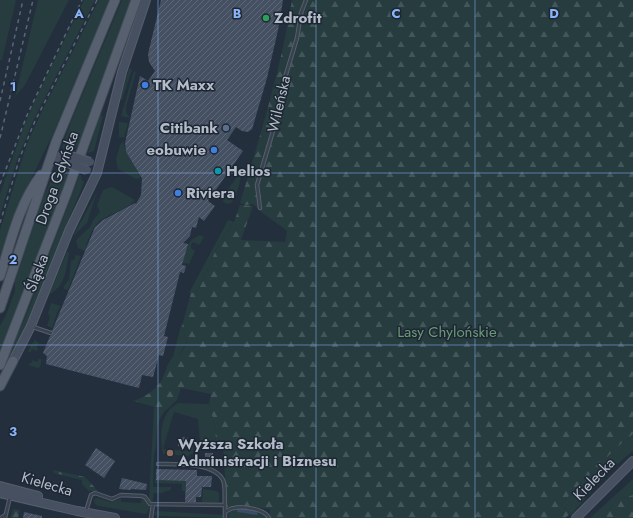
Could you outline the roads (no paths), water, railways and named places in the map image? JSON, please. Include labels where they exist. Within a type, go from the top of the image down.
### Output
[{"type":"main road","name":"Droga Gdyńska","points":[[0,308],[46,169],[115,0]]},
{"type":"main road","name":"Droga Gdyńska","points":[[0,365],[70,184],[136,0]]},
{"type":"main road","points":[[0,276],[21,211],[34,185],[46,169]]},
{"type":"main road","points":[[0,386],[13,361]]},
{"type":"street","name":"Śląska","points":[[13,361],[31,326],[69,231],[98,169],[125,60],[146,0]]},
{"type":"street","points":[[52,154],[98,169]]},
{"type":"street","name":"Kielecka","points":[[576,518],[633,461]]},
{"type":"street","name":"Kielecka","points":[[0,486],[11,492],[74,510],[115,518]]},
{"type":"street","name":"Kielecka","points":[[0,493],[11,492]]},
{"type":"lane","name":"Wileńska","points":[[260,208],[257,184],[278,114],[284,81],[297,38],[301,13],[306,0]]},
{"type":"lane","points":[[31,326],[51,334]]},
{"type":"lane","points":[[158,464],[205,467],[220,476],[224,482],[225,518]]},
{"type":"lane","points":[[1,518],[5,516],[11,492]]},
{"type":"lane","points":[[86,512],[91,495],[95,493],[112,499],[121,495],[142,496],[145,497],[150,504],[225,505]]},
{"type":"lane","points":[[151,518],[153,504]]},
{"type":"lane","points":[[225,512],[236,507],[260,510],[267,514],[269,518]]},
{"type":"water","points":[[238,508],[258,511],[257,515],[237,512]]},
{"type":"railway","points":[[0,101],[23,0]]},
{"type":"railway","points":[[0,138],[33,0]]},
{"type":"railway","points":[[0,184],[28,113],[82,0]]},
{"type":"railway","points":[[0,223],[20,157],[35,121],[97,0]]},
{"type":"place","name":"Zdrofit","points":[[266,18]]},
{"type":"place","name":"TK Maxx","points":[[145,85]]},
{"type":"place","name":"Citibank","points":[[226,128]]},
{"type":"place","name":"eobuwie","points":[[214,150]]},
{"type":"place","name":"Helios","points":[[218,171]]},
{"type":"place","name":"Riviera","points":[[178,193]]},
{"type":"place","name":"Wyższa Szkoła Administracji i Biznesu","points":[[170,453]]},
{"type":"park label","name":"Lasy Chylońskie","points":[[447,332]]}]
